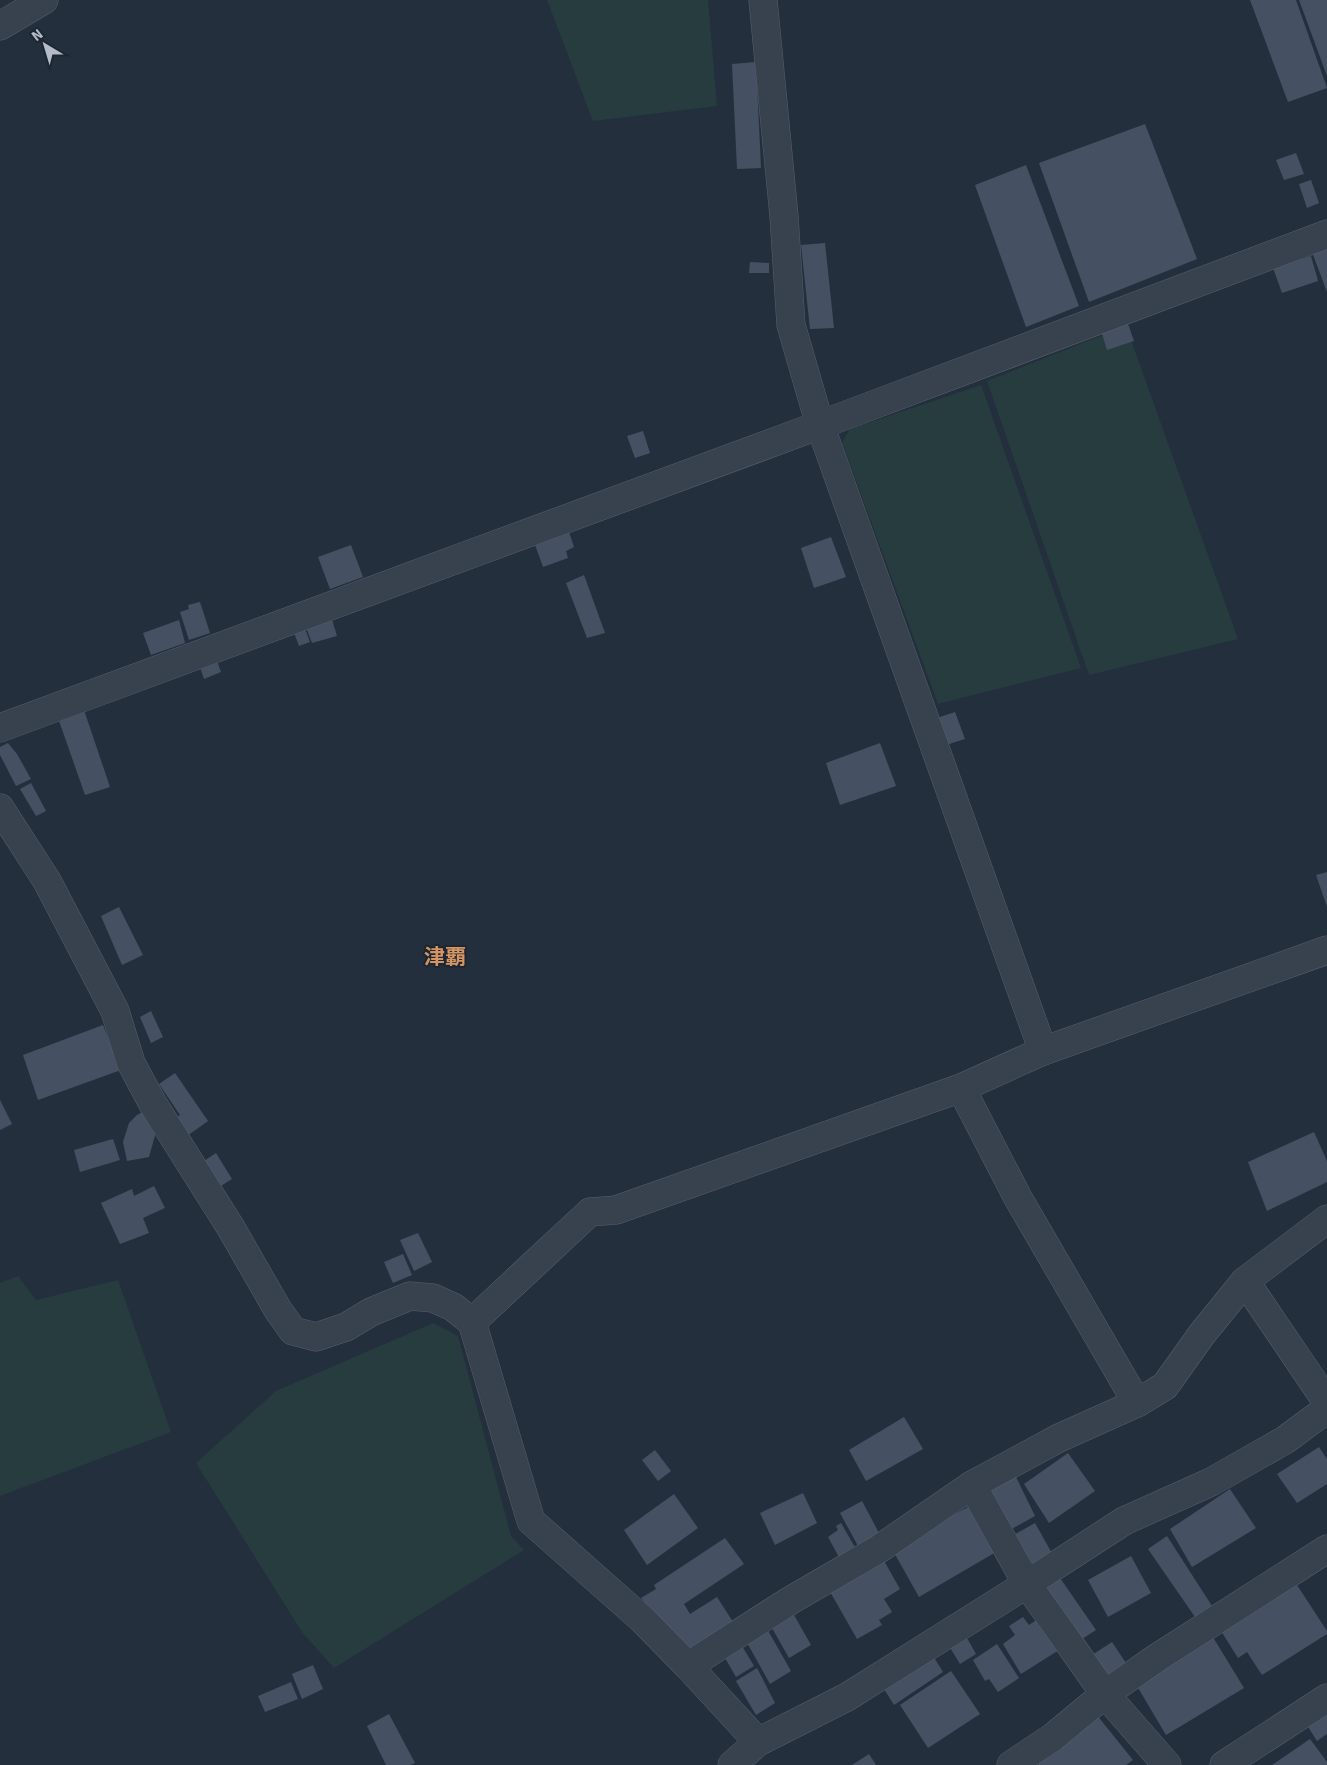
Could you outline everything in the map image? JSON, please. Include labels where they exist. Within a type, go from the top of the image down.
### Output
[{"type":"street","points":[[0,26],[44,0]]},
{"type":"street","points":[[763,0],[784,216],[791,325],[820,425],[1043,1052]]},
{"type":"street","points":[[0,728],[820,425],[1327,234]]},
{"type":"street","points":[[0,808],[56,898],[114,1011],[131,1063],[154,1104],[231,1228],[278,1310],[293,1331],[316,1337],[346,1327],[371,1312],[410,1296],[434,1298],[453,1307],[472,1322],[531,1521],[644,1621],[758,1742]]},
{"type":"street","points":[[472,1322],[590,1212],[616,1210],[961,1088],[1043,1052],[1327,950]]},
{"type":"street","points":[[961,1088],[1018,1198],[1137,1403]]},
{"type":"street","points":[[688,1666],[791,1600],[879,1549],[972,1485],[1059,1438],[1137,1403],[1165,1386],[1202,1334],[1245,1281],[1327,1219]]},
{"type":"street","points":[[1245,1281],[1327,1402]]},
{"type":"street","points":[[732,1765],[758,1742],[847,1697],[1124,1521],[1211,1482],[1285,1440],[1327,1409]]},
{"type":"street","points":[[972,1485],[1027,1584],[1105,1694],[1167,1765]]},
{"type":"street","points":[[1011,1765],[1052,1736],[1105,1694],[1158,1657],[1327,1549]]},
{"type":"street","points":[[1224,1765],[1327,1698]]},
{"type":"green space","points":[[547,0],[708,0],[717,106],[593,121]]},
{"type":"green space","points":[[1126,326],[1238,639],[1089,675],[987,381]]},
{"type":"green space","points":[[981,385],[1081,668],[938,704],[842,442],[850,429]]},
{"type":"green space","points":[[18,1276],[36,1300],[118,1280],[171,1432],[0,1496],[0,1283]]},
{"type":"green space","points":[[433,1323],[458,1336],[511,1536],[524,1550],[334,1668],[302,1632],[196,1463],[276,1391]]},
{"type":"building","points":[[1250,0],[1296,0],[1327,88],[1288,102]]},
{"type":"building","points":[[1299,0],[1327,0],[1327,76]]},
{"type":"building","points":[[756,62],[761,168],[737,169],[732,64]]},
{"type":"building","points":[[1145,124],[1197,259],[1089,302],[1039,163]]},
{"type":"building","points":[[1296,153],[1304,174],[1284,180],[1276,160]]},
{"type":"building","points":[[1026,165],[1079,306],[1026,327],[975,185]]},
{"type":"building","points":[[1311,180],[1319,203],[1307,208],[1299,184]]},
{"type":"building","points":[[825,243],[834,328],[810,329],[801,245]]},
{"type":"building","points":[[1327,245],[1327,292],[1312,252]]},
{"type":"building","points":[[1311,256],[1318,281],[1282,293],[1273,268]]},
{"type":"building","points":[[750,262],[769,263],[769,273],[749,273]]},
{"type":"building","points":[[1127,321],[1134,341],[1107,350],[1101,330]]},
{"type":"building","points":[[643,431],[650,453],[635,458],[627,436]]},
{"type":"building","points":[[568,529],[574,547],[566,551],[568,558],[543,567],[534,542]]},
{"type":"building","points":[[831,537],[846,577],[814,588],[801,548]]},
{"type":"building","points":[[351,545],[363,577],[330,589],[318,557]]},
{"type":"building","points":[[584,575],[605,633],[587,638],[566,583]]},
{"type":"building","points":[[200,602],[210,633],[189,640],[180,612],[189,609],[188,605]]},
{"type":"building","points":[[330,613],[337,636],[312,643],[304,622]]},
{"type":"building","points":[[179,620],[185,643],[151,655],[143,633]]},
{"type":"building","points":[[304,626],[310,642],[299,646],[293,630]]},
{"type":"building","points":[[217,661],[221,672],[204,679],[200,667]]},
{"type":"building","points":[[84,710],[110,787],[85,795],[58,718]]},
{"type":"building","points":[[955,712],[965,739],[946,745],[937,718]]},
{"type":"building","points":[[8,743],[17,754],[31,779],[16,786],[0,755],[0,747]]},
{"type":"building","points":[[880,743],[896,786],[840,805],[826,763]]},
{"type":"building","points":[[31,783],[46,811],[36,816],[20,789]]},
{"type":"building","points":[[1327,872],[1327,907],[1316,875]]},
{"type":"building","points":[[119,907],[143,955],[122,965],[101,916]]},
{"type":"building","points":[[151,1011],[163,1037],[151,1043],[140,1017]]},
{"type":"building","points":[[103,1025],[121,1070],[38,1100],[23,1055]]},
{"type":"building","points":[[175,1073],[208,1121],[187,1136],[175,1118],[180,1115],[159,1084]]},
{"type":"building","points":[[0,1100],[12,1124],[0,1130]]},
{"type":"building","points":[[145,1111],[156,1132],[149,1157],[127,1161],[123,1142],[129,1123],[137,1115]]},
{"type":"building","points":[[1314,1132],[1327,1161],[1327,1182],[1267,1211],[1248,1162]]},
{"type":"building","points":[[113,1139],[120,1160],[80,1172],[74,1150]]},
{"type":"building","points":[[216,1153],[232,1179],[216,1189],[201,1163]]},
{"type":"building","points":[[154,1186],[165,1208],[143,1218],[149,1233],[120,1244],[101,1203],[132,1189],[134,1196]]},
{"type":"building","points":[[418,1233],[432,1262],[414,1271],[400,1240]]},
{"type":"building","points":[[403,1254],[412,1275],[393,1283],[384,1262]]},
{"type":"building","points":[[904,1417],[923,1449],[866,1481],[849,1450]]},
{"type":"building","points":[[1319,1447],[1327,1459],[1327,1484],[1297,1503],[1277,1474]]},
{"type":"building","points":[[655,1450],[671,1471],[658,1481],[642,1460]]},
{"type":"building","points":[[1068,1453],[1095,1491],[1049,1523],[1024,1484]]},
{"type":"building","points":[[1014,1473],[1035,1516],[1008,1531],[987,1487]]},
{"type":"building","points":[[1230,1489],[1256,1528],[1192,1567],[1170,1529]]},
{"type":"building","points":[[803,1493],[817,1523],[775,1545],[760,1513]]},
{"type":"building","points":[[674,1494],[698,1528],[647,1565],[624,1530]]},
{"type":"building","points":[[862,1501],[879,1533],[858,1546],[840,1513]]},
{"type":"building","points":[[968,1507],[996,1552],[919,1597],[892,1549]]},
{"type":"building","points":[[841,1523],[856,1549],[840,1559],[828,1537],[838,1530],[836,1526]]},
{"type":"building","points":[[1035,1523],[1053,1555],[1030,1570],[1012,1536]]},
{"type":"building","points":[[1167,1536],[1212,1606],[1195,1617],[1148,1549]]},
{"type":"building","points":[[725,1538],[744,1564],[684,1604],[690,1614],[717,1597],[733,1622],[684,1652],[641,1598],[656,1589],[654,1585]]},
{"type":"building","points":[[1131,1556],[1151,1593],[1108,1617],[1088,1580]]},
{"type":"building","points":[[883,1559],[900,1589],[884,1599],[892,1612],[879,1620],[882,1625],[857,1639],[829,1590]]},
{"type":"building","points":[[1058,1575],[1096,1630],[1079,1641],[1040,1585]]},
{"type":"building","points":[[1297,1585],[1327,1631],[1327,1634],[1262,1675],[1247,1652],[1238,1658],[1221,1631]]},
{"type":"building","points":[[794,1615],[811,1645],[789,1658],[772,1628]]},
{"type":"building","points":[[1023,1617],[1029,1625],[1038,1619],[1059,1650],[1021,1674],[1003,1644],[1015,1635],[1009,1626]]},
{"type":"building","points":[[766,1627],[791,1671],[770,1684],[745,1639]]},
{"type":"building","points":[[963,1631],[976,1654],[960,1664],[946,1641]]},
{"type":"building","points":[[1211,1634],[1244,1688],[1166,1735],[1134,1681]]},
{"type":"building","points":[[739,1641],[754,1666],[736,1677],[721,1651]]},
{"type":"building","points":[[1112,1642],[1126,1663],[1102,1678],[1089,1657]]},
{"type":"building","points":[[997,1644],[1019,1678],[998,1692],[989,1679],[985,1681],[973,1660]]},
{"type":"building","points":[[930,1651],[943,1672],[894,1705],[879,1681]]},
{"type":"building","points":[[313,1665],[323,1689],[302,1699],[292,1674]]},
{"type":"building","points":[[757,1668],[775,1703],[756,1715],[736,1681]]},
{"type":"building","points":[[951,1671],[980,1714],[928,1748],[900,1705]]},
{"type":"building","points":[[291,1682],[298,1699],[265,1712],[258,1696]]},
{"type":"building","points":[[1327,1704],[1327,1734],[1317,1741],[1303,1719]]},
{"type":"building","points":[[389,1714],[415,1763],[410,1765],[386,1765],[367,1726]]},
{"type":"building","points":[[1096,1714],[1133,1760],[1126,1765],[1039,1765],[1036,1761]]},
{"type":"building","points":[[1310,1739],[1327,1762],[1327,1765],[1272,1765]]},
{"type":"building","points":[[869,1754],[876,1765],[852,1765]]},
{"type":"district","name":"津覇","points":[[445,957]]}]
